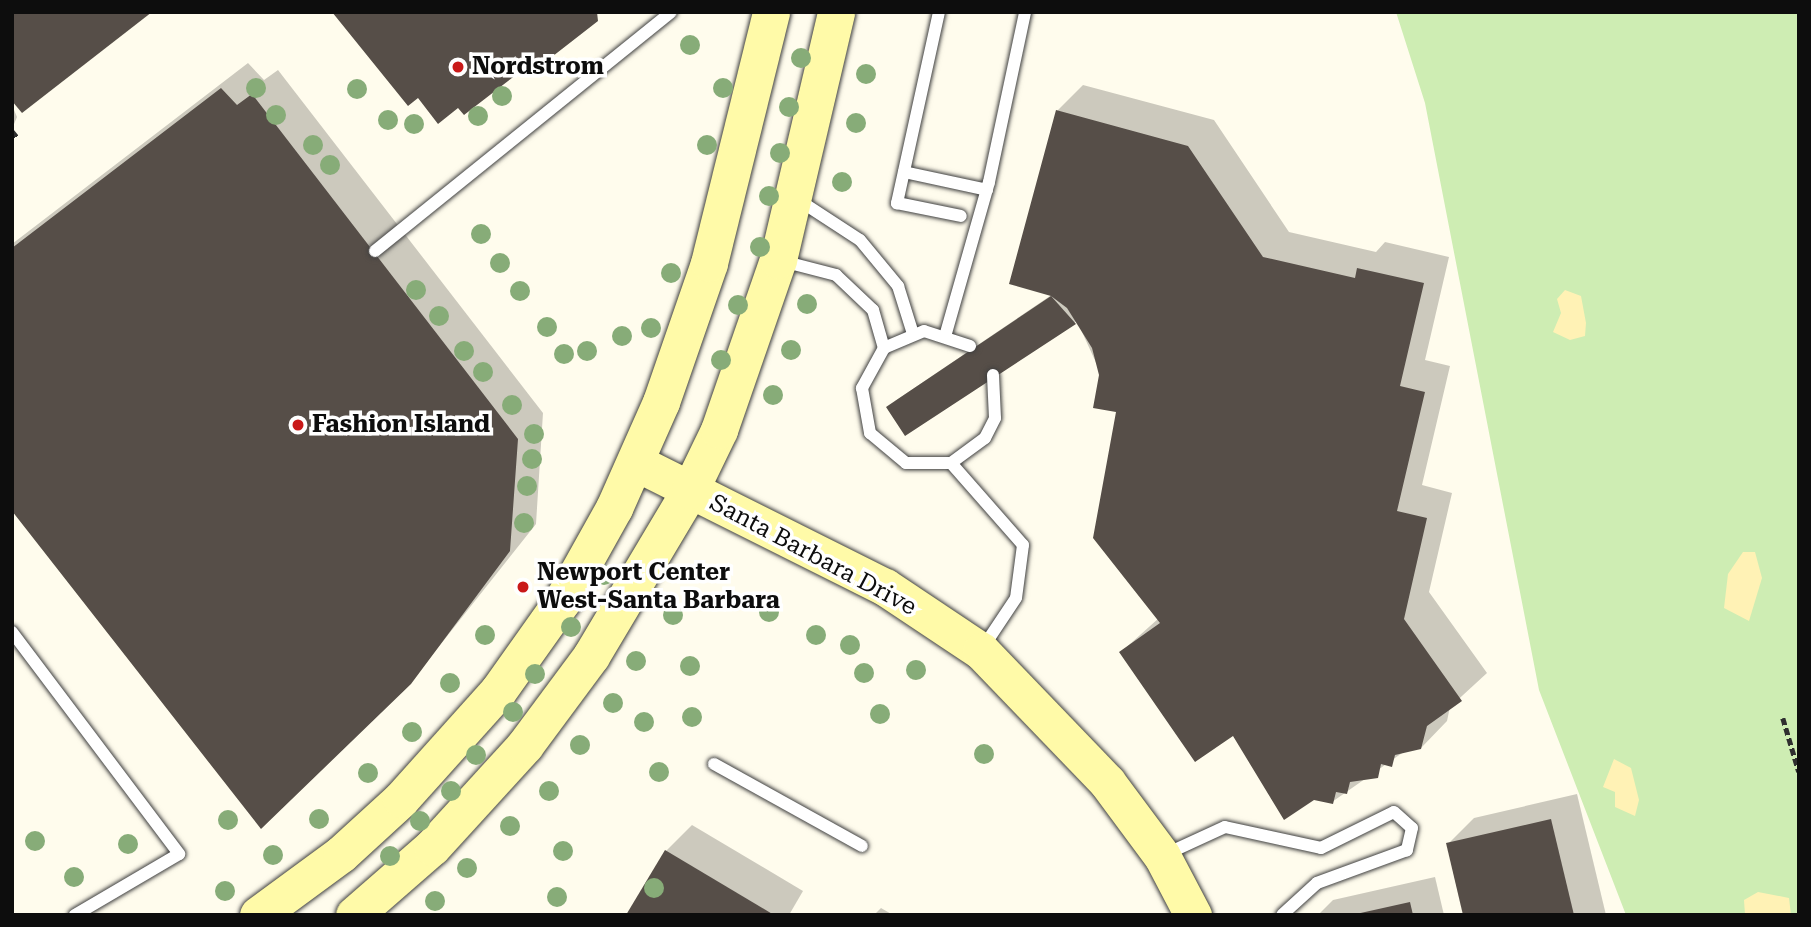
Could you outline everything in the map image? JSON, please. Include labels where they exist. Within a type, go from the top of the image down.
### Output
[{"type":"main road","points":[[258,915],[341,854],[401,799],[498,691],[562,601],[637,463],[709,263],[771,12]]},
{"type":"main road","points":[[354,915],[432,847],[525,745],[591,656],[690,490],[719,430],[778,260],[796,199],[836,12]]},
{"type":"main road","name":"Santa Barbara Drive","points":[[637,463],[886,587],[981,651],[1107,782],[1162,856],[1193,915]]},
{"type":"lane","points":[[375,251],[671,12]]},
{"type":"lane","points":[[939,12],[897,203],[961,216]]},
{"type":"lane","points":[[946,334],[987,190],[1025,12]]},
{"type":"lane","points":[[904,172],[987,190]]},
{"type":"lane","points":[[796,199],[860,240],[898,286],[913,334]]},
{"type":"lane","points":[[778,260],[836,275],[873,310],[884,348]]},
{"type":"lane","points":[[970,346],[946,334],[913,334],[884,348],[862,388],[870,433],[906,463],[951,463],[985,438],[995,418],[993,376]]},
{"type":"lane","points":[[951,463],[1023,545],[1016,598],[981,651]]},
{"type":"lane","points":[[12,632],[179,853],[75,915]]},
{"type":"lane","points":[[714,764],[863,846]]},
{"type":"lane","points":[[1162,856],[1225,827],[1321,848],[1394,812],[1412,828],[1407,850],[1317,883],[1282,915]]},
{"type":"path","points":[[12,131],[17,137]]},
{"type":"path","points":[[1783,718],[1799,772]]},
{"type":"green space","points":[[1396,12],[1799,12],[1799,915],[1626,915],[1539,690],[1425,103]]},
{"type":"sand","points":[[1565,290],[1581,296],[1586,323],[1585,336],[1570,340],[1553,332],[1561,313],[1557,299]]},
{"type":"sand","points":[[1743,552],[1755,552],[1762,578],[1749,621],[1724,608],[1728,574]]},
{"type":"sand","points":[[1614,759],[1631,768],[1639,800],[1635,816],[1615,807],[1615,792],[1603,787]]},
{"type":"sand","points":[[1758,892],[1789,898],[1791,915],[1745,915],[1744,900]]},
{"type":"building","points":[[12,12],[152,12],[22,113],[12,101]]},
{"type":"building","name":"Nordstrom","points":[[332,12],[597,12],[598,21],[526,77],[521,71],[464,115],[458,108],[438,124],[418,98],[408,106]]},
{"type":"building","points":[[221,88],[237,105],[252,94],[518,439],[510,551],[411,684],[261,829],[12,511],[12,248]]},
{"type":"building","points":[[1056,110],[1188,146],[1263,257],[1355,278],[1357,268],[1424,283],[1400,386],[1425,392],[1397,511],[1427,518],[1404,619],[1462,701],[1427,726],[1421,749],[1395,755],[1392,767],[1381,764],[1378,778],[1350,782],[1347,794],[1336,792],[1333,804],[1314,800],[1284,820],[1233,736],[1195,762],[1119,652],[1160,623],[1093,538],[1116,412],[1093,408],[1099,375],[1092,348],[1067,308],[1051,296],[1009,284]]},
{"type":"building","points":[[1051,296],[1076,324],[905,436],[886,407]]},
{"type":"building","points":[[1551,819],[1574,915],[1463,915],[1446,843]]},
{"type":"building","points":[[665,850],[774,915],[626,915]]},
{"type":"building","points":[[1410,902],[1413,915],[1356,914]]},
{"type":"place","name":"Nordstrom","points":[[458,67]]},
{"type":"place","name":"Fashion Island","points":[[298,425]]},
{"type":"place","name":"Newport Center West-Santa Barbara","points":[[523,587]]}]
